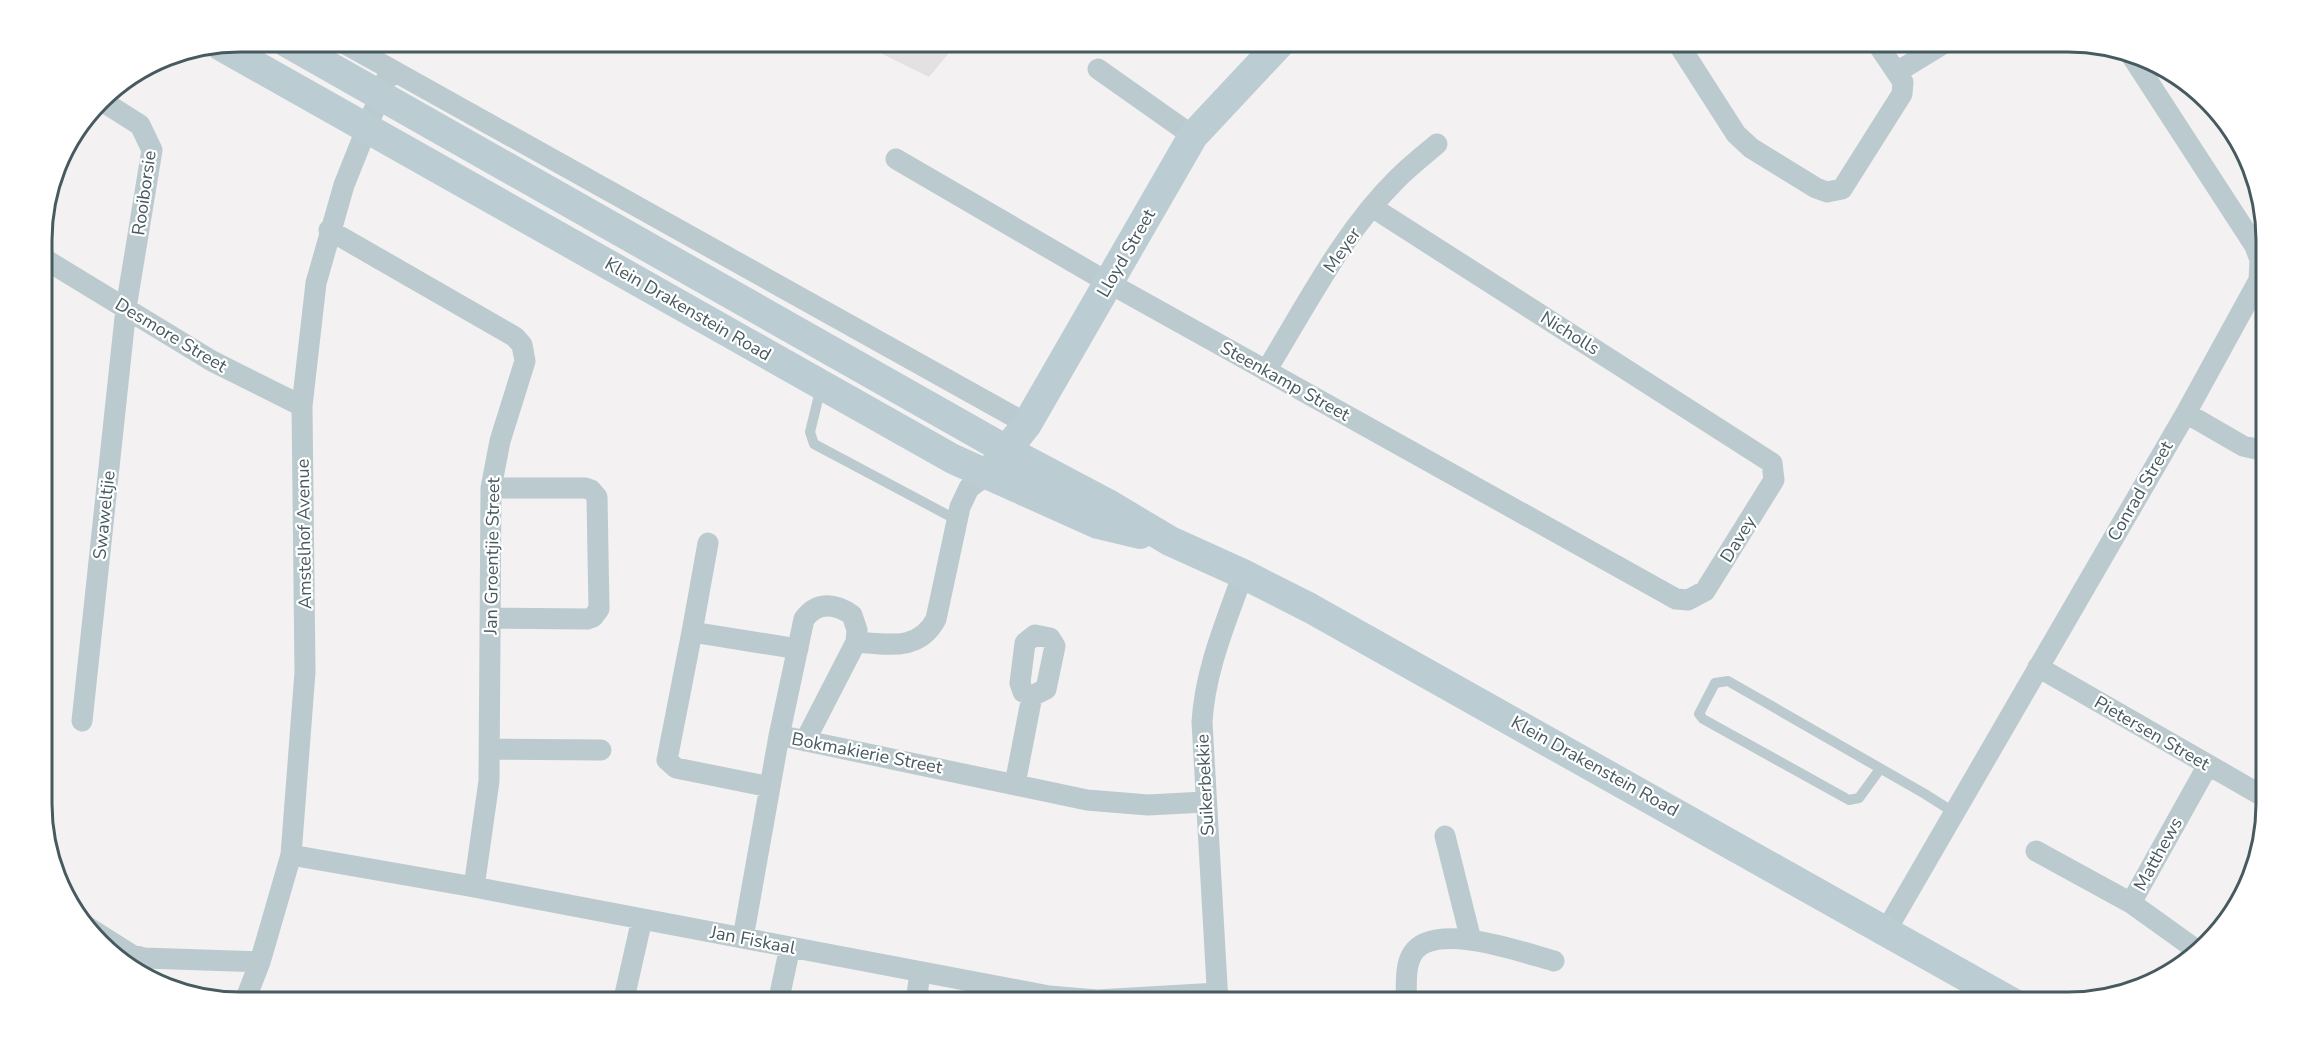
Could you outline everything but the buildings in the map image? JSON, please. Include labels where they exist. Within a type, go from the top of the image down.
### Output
[{"type":"main road","name":"Lloyd Street","points":[[985,476],[1008,451],[1027,424],[1192,136],[1271,52]]},
{"type":"main road","name":"Klein Drakenstein Road","points":[[234,53],[985,476],[1098,524],[1170,542]]},
{"type":"main road","name":"Klein Drakenstein Road","points":[[312,53],[384,83],[1008,451],[1108,504],[1170,542],[1243,574],[1361,636],[1887,929],[1994,992]]},
{"type":"street","points":[[1684,52],[1736,134],[1751,148],[1816,188],[1827,192],[1842,189],[1900,99],[1900,77],[1883,52]]},
{"type":"street","points":[[1900,77],[1933,52]]},
{"type":"street","points":[[353,53],[384,83],[1027,424]]},
{"type":"street","name":"Conrad Street","points":[[2139,67],[2256,249]]},
{"type":"street","points":[[1098,69],[1192,136]]},
{"type":"street","name":"Amstelhof Avenue","points":[[248,992],[260,962],[291,855],[305,672],[302,406],[316,283],[329,230],[384,83]]},
{"type":"street","name":"Rooiborsie","points":[[110,106],[140,125],[146,133],[152,150],[126,308]]},
{"type":"street","name":"Meyer","points":[[1266,371],[1332,264],[1372,207],[1398,178],[1437,144]]},
{"type":"street","name":"Steenkamp Street","points":[[896,159],[1109,283],[1676,598]]},
{"type":"street","name":"Nicholls","points":[[1372,207],[1767,458]]},
{"type":"street","name":"Jan Groentjie Street","points":[[329,230],[515,337],[522,345],[525,361],[500,441],[491,488],[489,781],[474,886]]},
{"type":"street","name":"Desmore Street","points":[[53,265],[212,361],[302,406]]},
{"type":"street","name":"Conrad Street","points":[[1887,929],[2186,413],[2256,285]]},
{"type":"street","name":"Swaweltjie","points":[[82,721],[126,308]]},
{"type":"street","points":[[2186,413],[2243,446],[2256,449]]},
{"type":"street","name":"Davey","points":[[1676,598],[1688,600],[1705,591],[1774,480],[1775,468],[1767,458]]},
{"type":"street","points":[[856,642],[893,644],[913,642],[930,631],[936,620],[957,520],[969,488],[985,476]]},
{"type":"street","points":[[490,618],[587,619],[593,617],[599,609],[597,497],[595,492],[585,488],[491,488]]},
{"type":"street","points":[[708,543],[668,760],[676,768],[770,787]]},
{"type":"street","name":"Suikerbekkie","points":[[1218,992],[1202,722],[1204,695],[1243,574]]},
{"type":"street","points":[[779,736],[804,619],[810,610],[833,605],[852,615],[857,630],[856,642],[805,741]]},
{"type":"street","points":[[692,633],[798,649]]},
{"type":"street","name":"Pietersen Street","points":[[2038,667],[2256,792]]},
{"type":"street","points":[[1015,784],[1032,696]]},
{"type":"street","name":"Bokmakierie Street","points":[[743,938],[779,736],[1113,803],[1205,802]]},
{"type":"street","points":[[489,749],[601,750]]},
{"type":"street","name":"Matthews","points":[[2191,946],[2131,903],[2208,765]]},
{"type":"street","points":[[1445,836],[1471,940]]},
{"type":"street","points":[[2036,851],[2131,903]]},
{"type":"street","name":"Jan Fiskaal","points":[[291,855],[474,886],[920,972],[1038,992]]},
{"type":"street","points":[[625,992],[642,919]]},
{"type":"street","points":[[1407,992],[1408,969],[1412,954],[1428,941],[1471,940],[1554,961]]},
{"type":"street","points":[[118,946],[132,955],[144,958],[260,962]]},
{"type":"street","points":[[780,992],[790,947]]},
{"type":"street","points":[[917,992],[920,972]]},
{"type":"lane","points":[[821,385],[810,432],[814,444],[957,520]]},
{"type":"lane","points":[[1880,769],[1859,798],[1849,800],[1703,719],[1699,714],[1714,683],[1728,681],[1880,769],[1955,813]]},
{"type":"shaded area","points":[[880,53],[949,53],[929,77]]}]
